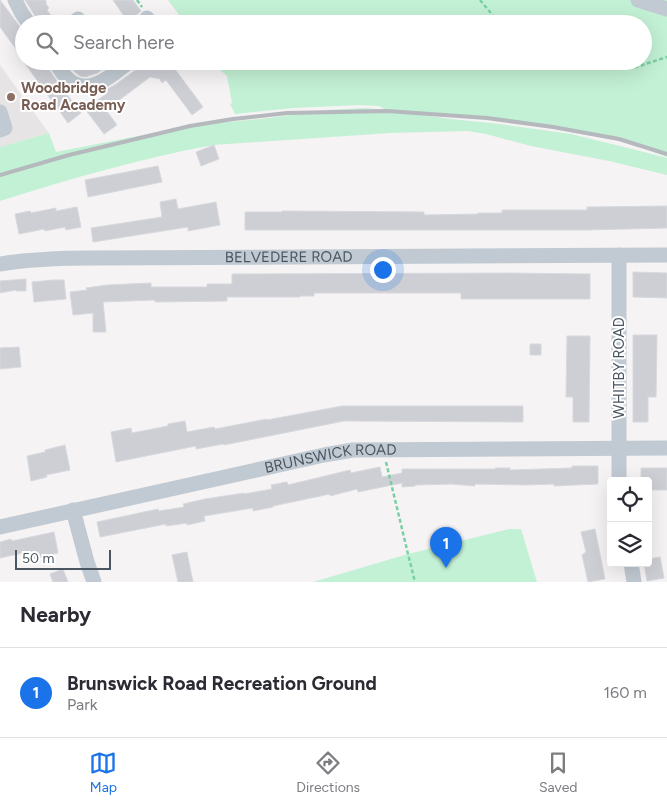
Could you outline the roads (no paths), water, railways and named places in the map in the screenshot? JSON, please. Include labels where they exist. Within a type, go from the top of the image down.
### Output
[{"type":"street","points":[[15,0],[23,15]]},
{"type":"street","points":[[638,0],[667,9]]},
{"type":"street","points":[[61,70],[70,82],[83,86],[101,83],[118,70]]},
{"type":"street","points":[[0,112],[5,128],[0,130]]},
{"type":"street","name":"WHITBY ROAD","points":[[619,255],[619,477]]},
{"type":"street","name":"BELVEDERE ROAD","points":[[0,264],[47,259],[93,258],[667,255]]},
{"type":"street","name":"BRUNSWICK ROAD","points":[[0,527],[353,450],[667,448]]},
{"type":"street","points":[[73,510],[94,582]]},
{"type":"street","points":[[632,567],[634,582]]},
{"type":"railway","points":[[0,175],[69,155],[190,126],[287,113],[387,111],[487,118],[619,139],[667,154]]},
{"type":"place","name":"Woodbridge Road Academy","points":[[11,97]]},
{"type":"place","name":"Brunswick Road Recreation Ground","points":[[446,568]]}]
